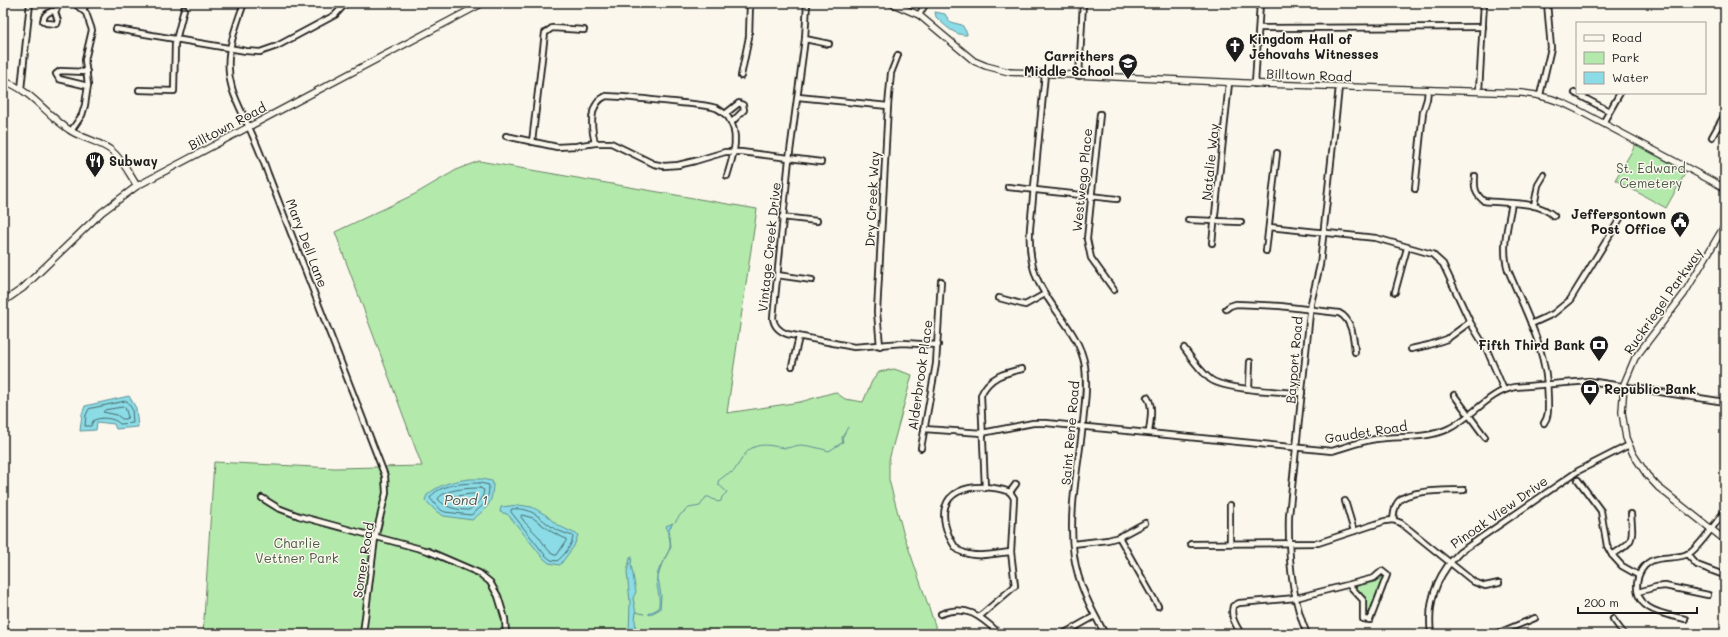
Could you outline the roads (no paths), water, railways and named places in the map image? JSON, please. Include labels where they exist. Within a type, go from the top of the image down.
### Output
[{"type":"main road","name":"Billtown Road","points":[[3,302],[23,288],[102,212],[137,186],[484,3]]},
{"type":"main road","name":"Billtown Road","points":[[891,3],[919,16],[964,54],[978,63],[1009,72],[1229,83],[1479,91],[1540,95],[1560,101],[1725,188]]},
{"type":"main road","points":[[3,80],[21,90],[71,131],[111,150],[119,159],[137,186]]},
{"type":"main road","name":"Ruckriegel Parkway","points":[[1725,224],[1684,295],[1635,358],[1624,386],[1622,412],[1623,424],[1629,445],[1640,466],[1654,483],[1725,540]]},
{"type":"street","points":[[21,90],[30,3]]},
{"type":"street","points":[[55,12],[60,3]]},
{"type":"street","points":[[71,131],[82,115],[85,106],[88,86],[85,60],[92,30],[90,20],[83,10],[74,3]]},
{"type":"street","points":[[83,10],[87,3]]},
{"type":"street","name":"Mary Dell Lane","points":[[244,3],[230,48],[229,70],[231,87],[238,108],[249,127],[369,431],[385,476],[386,489]]},
{"type":"street","points":[[741,76],[749,37],[750,3]]},
{"type":"street","name":"Vintage Creek Drive","points":[[807,3],[805,39],[798,97],[788,159],[773,321],[781,332],[854,347],[903,343],[938,344]]},
{"type":"street","points":[[919,16],[926,3]]},
{"type":"street","points":[[1079,76],[1083,3]]},
{"type":"street","points":[[1255,84],[1260,3]]},
{"type":"street","points":[[1479,91],[1484,3]]},
{"type":"street","points":[[1540,95],[1551,48],[1547,3]]},
{"type":"street","points":[[116,29],[255,52],[268,50],[335,15],[345,4]]},
{"type":"street","points":[[139,90],[174,91],[175,39],[184,9]]},
{"type":"street","points":[[1259,28],[1483,27]]},
{"type":"street","points":[[532,142],[545,33],[552,28],[584,30]]},
{"type":"street","points":[[805,39],[829,44]]},
{"type":"street","name":"Dry Creek Way","points":[[880,346],[877,312],[890,73],[898,56]]},
{"type":"street","points":[[87,72],[60,71],[56,74],[59,79],[88,86]]},
{"type":"street","name":"Saint Rene Road","points":[[1045,74],[1030,228],[1030,253],[1036,277],[1045,294],[1070,328],[1084,364],[1086,389],[1073,515],[1073,544],[1079,577],[1085,596],[1105,634]]},
{"type":"street","name":"Natalie Way","points":[[1212,243],[1229,83]]},
{"type":"street","name":"Bayport Road","points":[[1307,634],[1296,598],[1290,567],[1288,542],[1289,516],[1310,310],[1312,296],[1320,270],[1338,87]]},
{"type":"street","points":[[1415,189],[1423,112],[1428,90]]},
{"type":"street","points":[[1577,94],[1609,111]]},
{"type":"street","points":[[1603,123],[1619,94]]},
{"type":"street","points":[[595,143],[593,111],[598,101],[606,96],[691,104],[715,108],[725,114],[731,123],[736,138],[734,152],[727,176]]},
{"type":"street","points":[[798,97],[888,106]]},
{"type":"street","points":[[725,114],[738,103],[743,105],[744,110],[731,123]]},
{"type":"street","name":"Westwego Place","points":[[1100,114],[1087,235],[1088,247],[1095,265],[1114,290]]},
{"type":"street","points":[[1712,137],[1725,114]]},
{"type":"street","points":[[506,136],[557,147],[611,143],[654,164],[664,166],[678,165],[725,152],[821,162]]},
{"type":"street","points":[[1266,251],[1277,154]]},
{"type":"street","points":[[1534,206],[1538,185],[1544,175]]},
{"type":"street","points":[[1475,176],[1474,190],[1484,201],[1534,206],[1544,209],[1554,216]]},
{"type":"street","points":[[1008,186],[1117,199]]},
{"type":"street","points":[[1512,203],[1504,250],[1505,259],[1508,270],[1543,354],[1548,384],[1548,413],[1544,423]]},
{"type":"street","points":[[782,217],[817,221]]},
{"type":"street","points":[[1531,324],[1553,314],[1570,300],[1621,217]]},
{"type":"street","points":[[1188,220],[1242,222]]},
{"type":"street","points":[[1269,228],[1376,238],[1406,248],[1432,254],[1444,264],[1470,322],[1487,350],[1504,390]]},
{"type":"street","points":[[1395,292],[1406,248]]},
{"type":"street","points":[[777,275],[812,280]]},
{"type":"street","name":"Alderbrook Place","points":[[921,448],[938,344],[941,281]]},
{"type":"street","points":[[999,298],[1023,305],[1030,303],[1045,294]]},
{"type":"street","points":[[1226,309],[1236,304],[1339,313],[1346,316],[1350,325],[1355,352]]},
{"type":"street","points":[[1411,349],[1447,339],[1470,322]]},
{"type":"street","points":[[792,366],[799,336]]},
{"type":"street","points":[[1184,348],[1205,374],[1213,381],[1223,385],[1302,393]]},
{"type":"street","points":[[1249,388],[1250,362]]},
{"type":"street","points":[[985,488],[981,399],[986,386],[998,376],[1022,368]]},
{"type":"street","name":"Gaudet Road","points":[[924,429],[982,433],[1039,422],[1332,451],[1376,439],[1434,434],[1452,427],[1504,390],[1548,384],[1589,381],[1725,402]]},
{"type":"street","points":[[1454,395],[1485,437]]},
{"type":"street","points":[[1147,397],[1150,401],[1151,408],[1149,432]]},
{"type":"street","name":"Pinoak View Drive","points":[[1431,634],[1430,615],[1433,595],[1440,576],[1450,562],[1461,551],[1578,471],[1629,445]]},
{"type":"street","points":[[1578,480],[1600,511],[1607,546],[1612,555],[1622,566],[1638,575]]},
{"type":"street","points":[[1010,492],[1016,484]]},
{"type":"street","points":[[980,616],[1008,591],[1015,588],[1011,552],[1014,498],[1010,492],[985,488],[966,488],[956,492],[950,498],[944,511],[944,519],[947,531],[954,546],[964,553],[977,555],[1011,552]]},
{"type":"street","name":"Somer Road","points":[[363,634],[375,538],[386,489]]},
{"type":"street","points":[[1393,520],[1396,506],[1404,496],[1464,490]]},
{"type":"street","points":[[262,498],[278,508],[292,514],[440,556],[484,576],[490,582],[498,596],[505,619],[506,634]]},
{"type":"street","points":[[1344,501],[1354,531]]},
{"type":"street","points":[[1230,504],[1230,543]]},
{"type":"street","points":[[1685,619],[1648,607],[1640,599],[1637,581],[1638,575],[1645,565],[1656,560],[1675,558],[1687,554],[1694,549],[1725,511]]},
{"type":"street","points":[[1612,555],[1626,546],[1631,540],[1633,535],[1631,514]]},
{"type":"street","points":[[1190,544],[1288,542],[1318,543],[1385,521],[1393,520],[1401,523],[1477,584],[1485,586],[1499,583]]},
{"type":"street","points":[[1073,544],[1108,540],[1119,537],[1145,523]]},
{"type":"street","points":[[1119,537],[1158,606]]},
{"type":"street","points":[[1687,554],[1697,565],[1721,574]]},
{"type":"street","points":[[1242,634],[1233,617],[1233,606],[1244,602],[1296,598],[1374,578],[1382,571],[1387,575],[1370,620],[1363,619],[1363,600],[1349,585]]},
{"type":"street","points":[[1638,592],[1665,586],[1708,595]]},
{"type":"street","points":[[941,614],[961,610],[980,616],[1000,634]]},
{"type":"street","points":[[1062,634],[1095,616]]},
{"type":"street","points":[[1496,634],[1536,618]]},
{"type":"street","points":[[1613,619],[1624,634]]},
{"type":"water","points":[[935,12],[945,14],[950,22],[962,25],[967,35],[954,32],[936,17]]},
{"type":"water","points":[[129,396],[136,408],[138,427],[116,429],[114,424],[97,422],[96,430],[80,431],[82,414],[85,406]]},
{"type":"water","name":"Pond 1","points":[[470,479],[492,481],[493,484],[492,497],[488,505],[472,520],[444,516],[437,512],[425,500],[427,495],[442,486],[452,482]]},
{"type":"water","points":[[518,505],[532,507],[546,515],[557,525],[578,535],[574,546],[560,565],[549,563],[543,558],[511,518],[507,514],[500,512],[501,507]]},
{"type":"water","points":[[673,523],[669,529],[671,547],[668,552],[670,542],[666,526]]},
{"type":"water","points":[[632,556],[631,564],[636,592],[633,598],[636,613],[636,634],[629,634],[630,602],[627,572],[630,558]]},
{"type":"water","points":[[662,564],[658,577],[661,596],[660,609],[649,615],[649,613],[658,609],[659,600],[657,576]]},
{"type":"waterway","points":[[675,522],[681,514],[689,508],[700,506],[706,497],[718,502],[721,501],[722,497],[727,492],[719,485],[718,481],[727,474],[733,472],[744,455],[752,448],[760,445],[786,448],[801,445],[829,451],[843,442],[842,438],[848,427]]},
{"type":"waterway","points":[[636,612],[644,614]]},
{"type":"place","name":"Kingdom Hall of Jehovahs Witnesses","points":[[1235,63]]},
{"type":"place","name":"Carrithers Middle School","points":[[1128,80]]},
{"type":"place","name":"Subway","points":[[95,178]]},
{"type":"place","name":"Jeffersontown Post Office","points":[[1680,238]]},
{"type":"place","name":"Fifth Third Bank","points":[[1599,362]]},
{"type":"place","name":"Republic Bank","points":[[1590,406]]},
{"type":"park label","name":"St. Edward Cemetery","points":[[1651,176]]},
{"type":"park label","name":"Charlie Vettner Park","points":[[297,550]]}]
